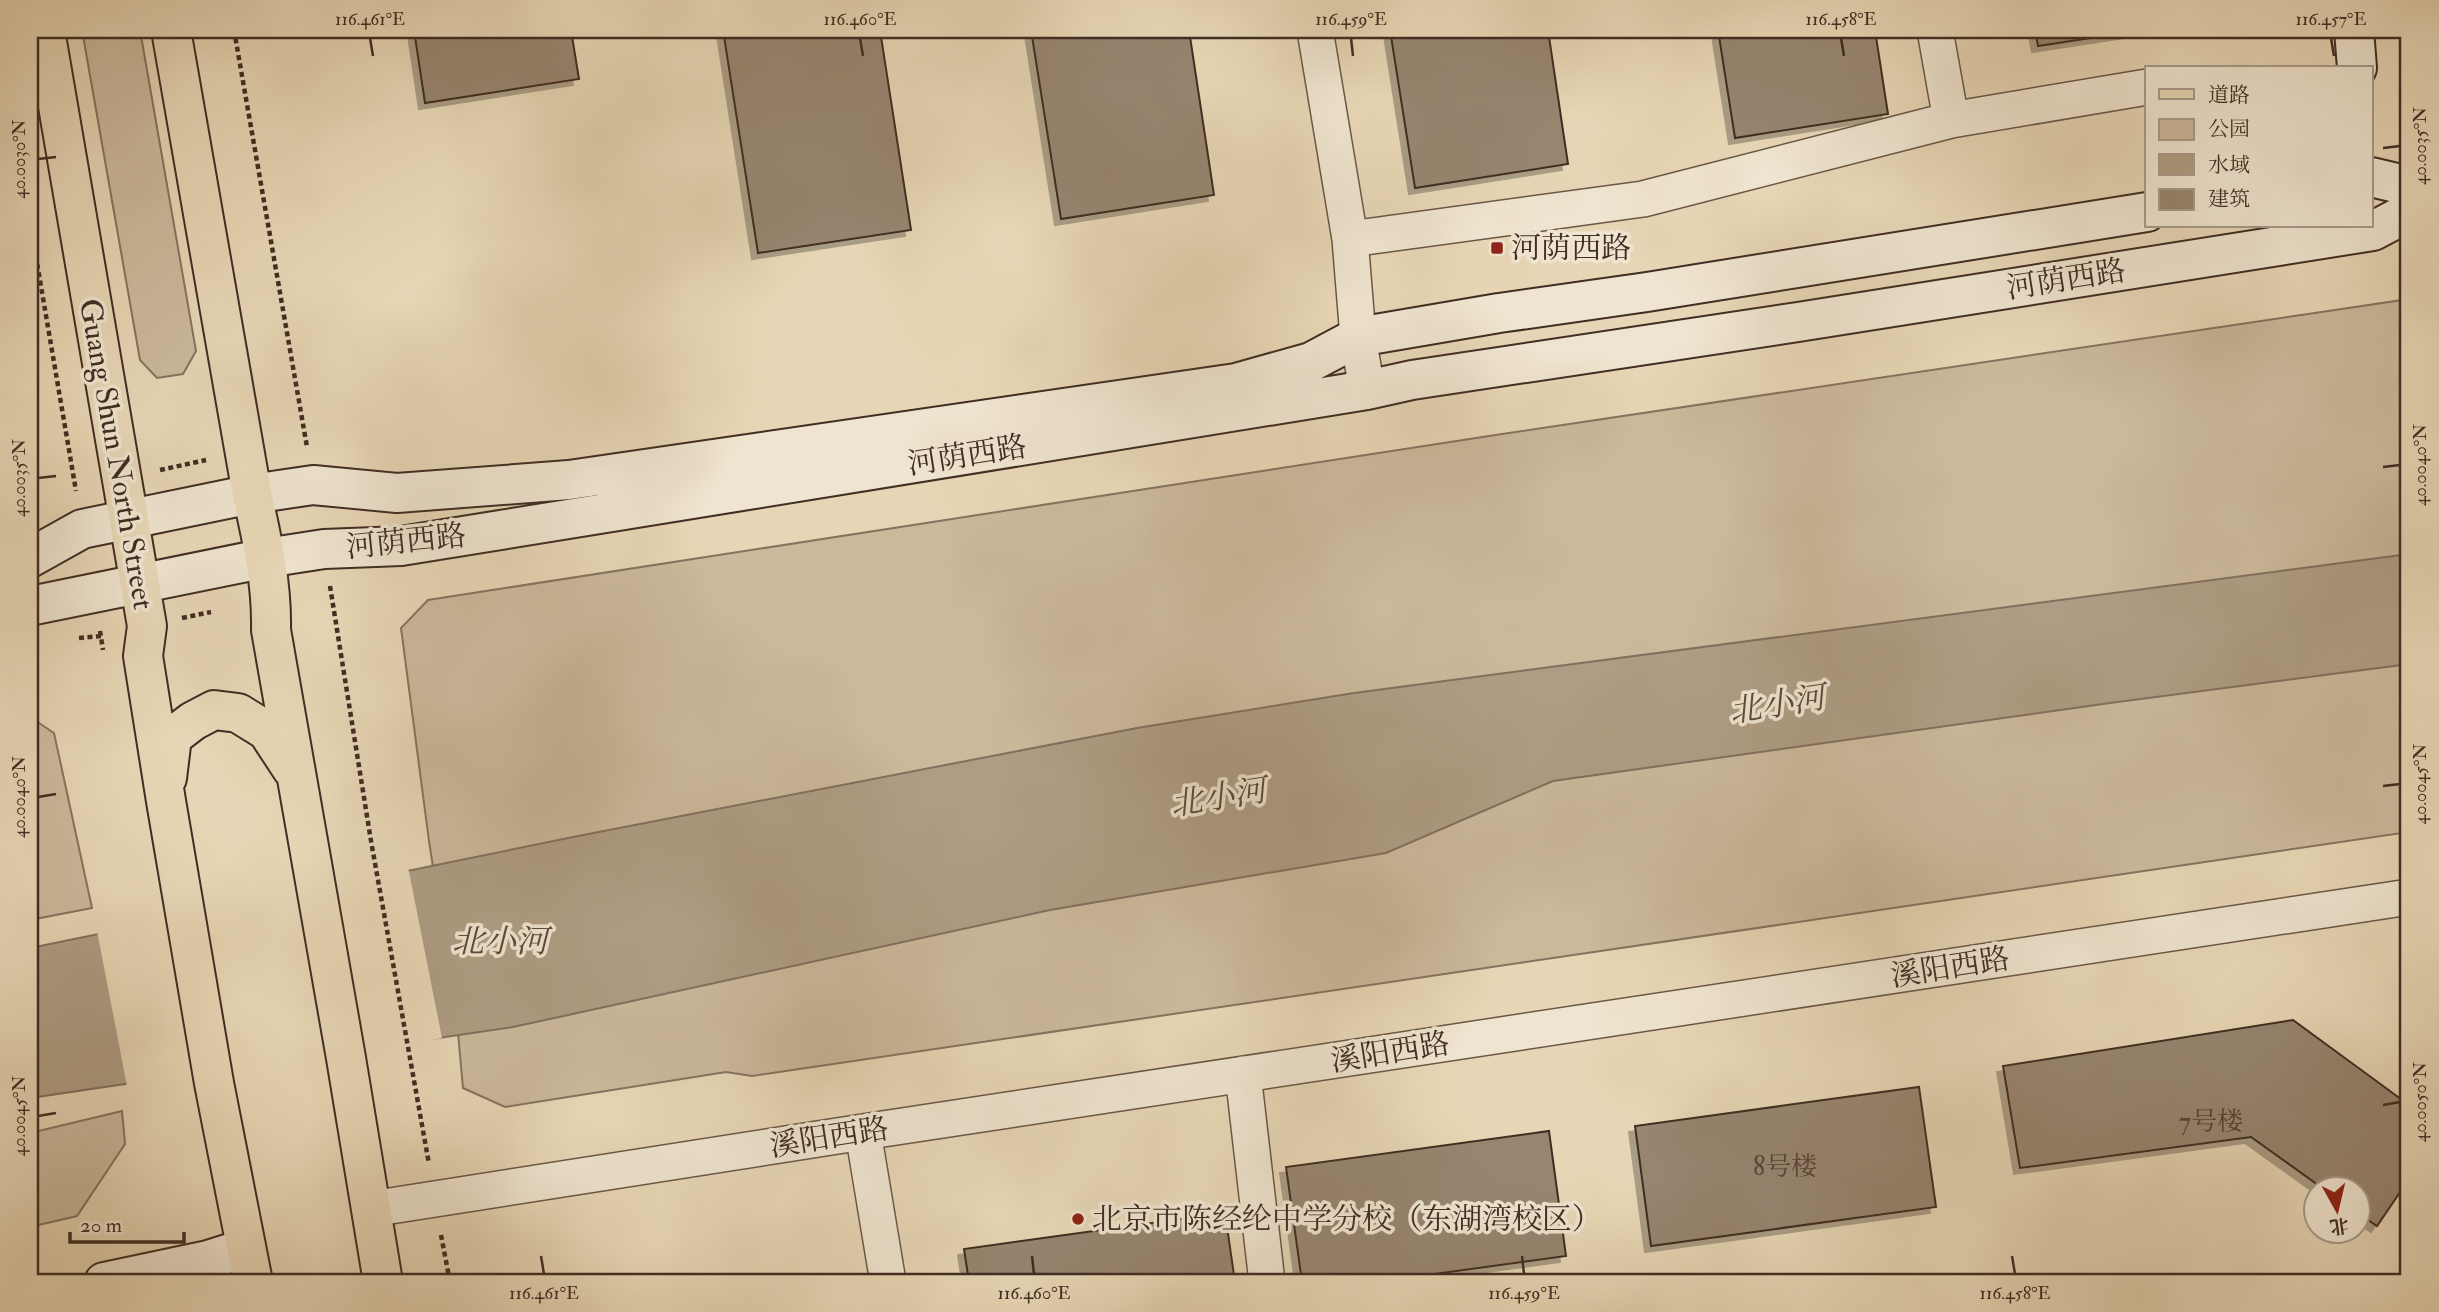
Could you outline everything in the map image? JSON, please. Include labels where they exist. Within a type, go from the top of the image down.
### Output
[{"type":"main road","name":"Guang Shun North Street","points":[[45,30],[147,626],[143,656],[166,801],[249,1265]]},
{"type":"main road","points":[[172,30],[252,494],[266,558],[272,599],[271,629],[383,1282]]},
{"type":"main road","points":[[166,801],[172,737],[214,710],[238,713],[267,732],[297,777]]},
{"type":"street","points":[[1314,30],[1350,239],[1358,337],[1367,390]]},
{"type":"street","points":[[1935,30],[1951,120]]},
{"type":"street","points":[[2354,30],[2357,66]]},
{"type":"street","points":[[1350,239],[1643,199],[1951,120],[2145,87]]},
{"type":"street","points":[[2372,177],[2409,186]]},
{"type":"street","name":"河荫西路","points":[[30,558],[82,529],[252,494],[313,485],[397,493],[583,478],[1236,383],[1311,362],[1358,337],[2145,212]]},
{"type":"street","name":"河荫西路","points":[[2372,222],[2409,212]]},
{"type":"street","name":"河荫西路","points":[[30,606],[266,558],[324,549],[401,545],[1367,390],[1412,380],[1825,318],[2338,228]]},
{"type":"street","name":"溪阳西路","points":[[371,1209],[2409,897]]},
{"type":"street","points":[[1243,1074],[1267,1282]]},
{"type":"street","points":[[863,1132],[888,1282]]},
{"type":"street","points":[[104,1282],[208,1260],[249,1265]]},
{"type":"path","points":[[234,30],[313,485]]},
{"type":"path","points":[[324,549],[406,1046]]},
{"type":"green space","points":[[82,30],[140,30],[196,351],[183,374],[157,378],[140,360]]},
{"type":"green space","points":[[2409,299],[2409,832],[752,1076],[726,1072],[505,1107],[463,1088],[457,1022],[429,841],[401,628],[428,600],[1502,434]]},
{"type":"green space","points":[[30,717],[54,733],[92,908],[30,920]]},
{"type":"green space","points":[[122,1111],[125,1144],[77,1216],[30,1227],[30,1133]]},
{"type":"water","name":"北小河","points":[[2409,554],[2409,664],[1553,781],[1386,853],[1050,910],[513,1027],[30,1098],[30,948],[578,836],[1137,728],[1354,693]]},
{"type":"pier","points":[[408,867],[442,1038],[405,1046],[127,1086],[97,931]]},
{"type":"building","points":[[414,30],[571,30],[579,79],[425,103]]},
{"type":"building","points":[[723,30],[880,30],[911,230],[758,253]]},
{"type":"building","points":[[1031,30],[1189,30],[1214,195],[1061,219]]},
{"type":"building","points":[[1390,30],[1548,30],[1568,164],[1415,188]]},
{"type":"building","points":[[1718,30],[1875,30],[1888,114],[1735,138]]},
{"type":"building","points":[[2035,30],[2143,30],[2038,46]]},
{"type":"building","points":[[2293,1020],[2409,1105],[2409,1179],[2377,1226],[2372,1223],[2372,1176],[2305,1176],[2251,1137],[2020,1168],[2003,1066]]},
{"type":"building","points":[[1919,1087],[1936,1207],[1651,1246],[1635,1126]]},
{"type":"building","points":[[1549,1131],[1566,1256],[1376,1282],[1302,1282],[1286,1167]]},
{"type":"building","points":[[1225,1213],[1235,1282],[969,1282],[964,1249]]},
{"type":"place","name":"河荫西路","points":[[1497,248]]},
{"type":"place","name":"北京市陈经纶中学分校（东湖湾校区）","points":[[1078,1219]]}]
